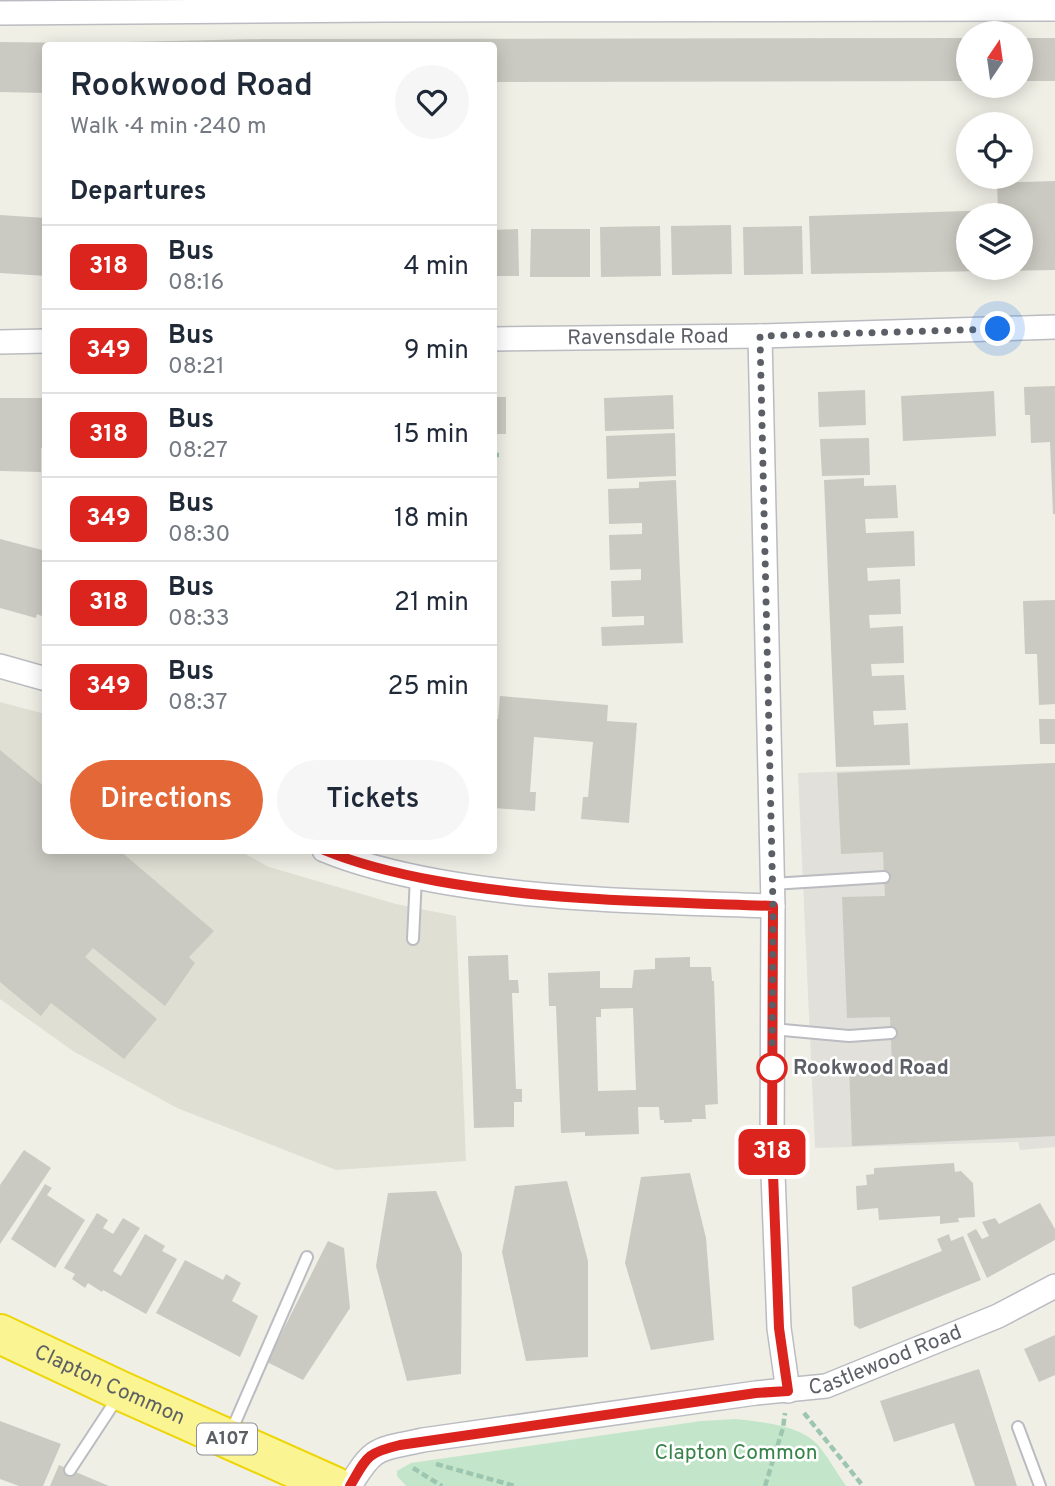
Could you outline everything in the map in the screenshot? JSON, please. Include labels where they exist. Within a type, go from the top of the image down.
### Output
[{"type":"highway","name":"Clapton Common","points":[[0,1334],[334,1486]]},
{"type":"street","points":[[0,13],[411,9],[1055,9]]},
{"type":"street","name":"Ravensdale Road","points":[[497,339],[760,336],[1055,327]]},
{"type":"street","points":[[760,336],[773,895],[772,1148],[778,1300],[783,1365],[788,1391]]},
{"type":"street","points":[[0,342],[42,341]]},
{"type":"street","points":[[0,666],[42,678]]},
{"type":"street","points":[[334,854],[416,877],[486,890],[593,900],[773,895]]},
{"type":"street","name":"Castlewood Road","points":[[350,1486],[365,1461],[377,1450],[400,1445],[756,1393],[827,1386],[998,1316],[1055,1286]]},
{"type":"lane","points":[[413,939],[416,877]]},
{"type":"lane","points":[[773,895],[884,877]]},
{"type":"lane","points":[[772,1029],[849,1036],[891,1033]]},
{"type":"lane","points":[[227,1439],[307,1257]]},
{"type":"lane","points":[[70,1470],[121,1391]]},
{"type":"lane","points":[[1018,1427],[1040,1486]]},
{"type":"path","points":[[765,1486],[783,1428],[788,1391]]},
{"type":"path","points":[[788,1391],[863,1486]]},
{"type":"path","points":[[408,1460],[418,1462]]},
{"type":"path","points":[[428,1463],[515,1486]]},
{"type":"path","points":[[410,1467],[421,1471],[442,1486]]},
{"type":"shaded area","points":[[0,702],[42,713],[42,854],[245,854],[269,867],[396,904],[456,916],[466,1161],[336,1170],[177,1108],[73,1051],[0,999]]},
{"type":"shaded area","points":[[1055,763],[1055,1147],[1020,1150],[1018,1142],[815,1148],[798,773]]},
{"type":"green space","name":"Clapton Common","points":[[736,1419],[780,1426],[810,1438],[822,1450],[846,1486],[406,1486],[397,1476],[397,1471],[411,1463],[701,1421]]},
{"type":"building","points":[[956,38],[956,81],[497,82],[497,42],[130,42],[261,39]]},
{"type":"building","points":[[1033,38],[1055,38],[1055,81],[1033,81]]},
{"type":"building","points":[[0,42],[42,42],[42,93],[0,92]]},
{"type":"building","points":[[1055,181],[1055,270],[1033,270],[1033,203],[998,203],[997,189],[1033,189],[1033,182]]},
{"type":"building","points":[[956,211],[956,272],[811,274],[809,216]]},
{"type":"building","points":[[0,215],[42,218],[42,276],[0,273]]},
{"type":"building","points":[[731,225],[732,274],[672,275],[671,226]]},
{"type":"building","points":[[660,226],[661,276],[601,277],[600,227]]},
{"type":"building","points":[[802,226],[803,274],[744,275],[743,227]]},
{"type":"building","points":[[518,229],[519,276],[497,276],[497,230]]},
{"type":"building","points":[[531,229],[590,229],[590,277],[530,277]]},
{"type":"building","points":[[1055,386],[1053,514],[1050,442],[1031,443],[1030,415],[1025,415],[1024,387]]},
{"type":"building","points":[[865,390],[866,425],[819,427],[818,392]]},
{"type":"building","points":[[994,391],[996,436],[903,441],[901,396]]},
{"type":"building","points":[[673,395],[674,429],[605,431],[604,398]]},
{"type":"building","points":[[497,397],[506,397],[506,434],[497,434]]},
{"type":"building","points":[[0,398],[42,398],[41,472],[0,471]]},
{"type":"building","points":[[675,433],[676,476],[607,479],[606,436]]},
{"type":"building","points":[[869,438],[870,475],[822,476],[820,439]]},
{"type":"building","points":[[864,478],[864,486],[896,485],[898,518],[865,519],[866,533],[914,531],[915,566],[867,568],[868,581],[900,579],[901,614],[869,615],[870,628],[903,626],[904,663],[871,664],[872,676],[904,675],[906,710],[873,711],[874,725],[908,723],[910,765],[836,767],[824,480]]},
{"type":"building","points":[[676,480],[683,643],[602,646],[601,627],[644,625],[644,616],[612,617],[611,581],[641,580],[641,569],[610,570],[609,535],[642,534],[642,523],[609,524],[608,489],[639,488],[639,482]]},
{"type":"building","points":[[0,539],[42,550],[42,616],[37,614],[36,618],[0,608]]},
{"type":"building","points":[[1055,600],[1055,704],[1039,705],[1037,654],[1025,654],[1023,601]]},
{"type":"building","points":[[500,696],[608,705],[607,721],[637,723],[629,823],[581,819],[583,797],[588,797],[593,742],[534,737],[530,792],[536,792],[535,811],[497,808]]},
{"type":"building","points":[[1039,719],[1055,719],[1055,744],[1040,744]]},
{"type":"building","points":[[0,750],[42,785],[42,854],[124,854],[214,931],[189,957],[195,963],[165,1006],[93,948],[85,957],[157,1019],[124,1059],[51,1003],[41,1016],[0,982]]},
{"type":"building","points":[[1055,763],[1055,1136],[852,1146],[849,1066],[892,1064],[890,1017],[847,1018],[842,897],[885,896],[883,852],[841,854],[837,773]]},
{"type":"building","points":[[508,955],[509,980],[518,980],[519,993],[512,993],[516,1089],[522,1089],[522,1102],[514,1102],[514,1127],[474,1128],[468,956]]},
{"type":"building","points":[[690,957],[690,967],[711,967],[714,981],[718,1104],[705,1105],[706,1119],[692,1119],[692,1122],[664,1123],[664,1120],[660,1120],[659,1107],[638,1107],[639,1134],[585,1136],[585,1132],[561,1133],[556,1006],[549,1006],[548,973],[600,971],[600,988],[632,988],[634,970],[655,969],[655,958]],"holes":[[[633,1008],[636,1090],[598,1091],[596,1017],[601,1017],[601,1009]]]},
{"type":"building","points":[[24,1150],[51,1168],[0,1244],[0,1185]]},
{"type":"building","points":[[954,1163],[955,1172],[961,1171],[973,1183],[975,1217],[958,1218],[959,1222],[940,1224],[940,1216],[879,1220],[878,1208],[857,1210],[856,1186],[867,1185],[866,1175],[874,1174],[874,1168]]},
{"type":"building","points":[[690,1173],[706,1238],[714,1340],[651,1350],[625,1263],[641,1177]]},
{"type":"building","points":[[567,1181],[588,1261],[588,1357],[526,1361],[502,1252],[515,1186]]},
{"type":"building","points":[[45,1184],[52,1188],[47,1195],[85,1220],[55,1268],[11,1239]]},
{"type":"building","points":[[436,1191],[462,1254],[461,1374],[407,1381],[376,1266],[388,1193]]},
{"type":"building","points":[[1040,1203],[1055,1229],[1055,1240],[987,1278],[967,1234],[976,1229],[982,1239],[989,1236],[982,1222],[995,1218],[999,1224]]},
{"type":"building","points":[[97,1213],[108,1220],[103,1228],[113,1234],[123,1218],[140,1228],[113,1271],[121,1276],[145,1234],[165,1246],[162,1251],[177,1259],[146,1314],[88,1283],[85,1288],[72,1279],[75,1274],[64,1268]]},
{"type":"building","points":[[949,1234],[951,1241],[963,1236],[981,1280],[860,1329],[854,1325],[852,1287],[942,1251],[937,1239]]},
{"type":"building","points":[[328,1241],[344,1248],[350,1308],[303,1380],[267,1362]]},
{"type":"building","points":[[185,1260],[223,1280],[226,1274],[241,1283],[232,1301],[258,1316],[240,1357],[156,1313]]},
{"type":"building","points":[[1055,1335],[1055,1375],[1039,1382],[1024,1349]]},
{"type":"building","points":[[979,1369],[1017,1486],[975,1486],[954,1423],[894,1442],[880,1401]]},
{"type":"building","points":[[0,1421],[61,1444],[43,1486],[19,1486],[0,1479]]},
{"type":"building","points":[[59,1465],[109,1486],[50,1486]]},
{"type":"bus line","name":"318","points":[[334,854],[405,876],[486,890],[593,900],[773,906],[772,1148],[779,1328],[788,1391],[756,1393],[422,1440],[377,1450],[365,1461],[350,1486]]},
{"type":"place","name":"Rookwood Road","points":[[772,1068]]},
{"type":"route","points":[[772,1068],[773,906],[760,336],[998,329]]}]
